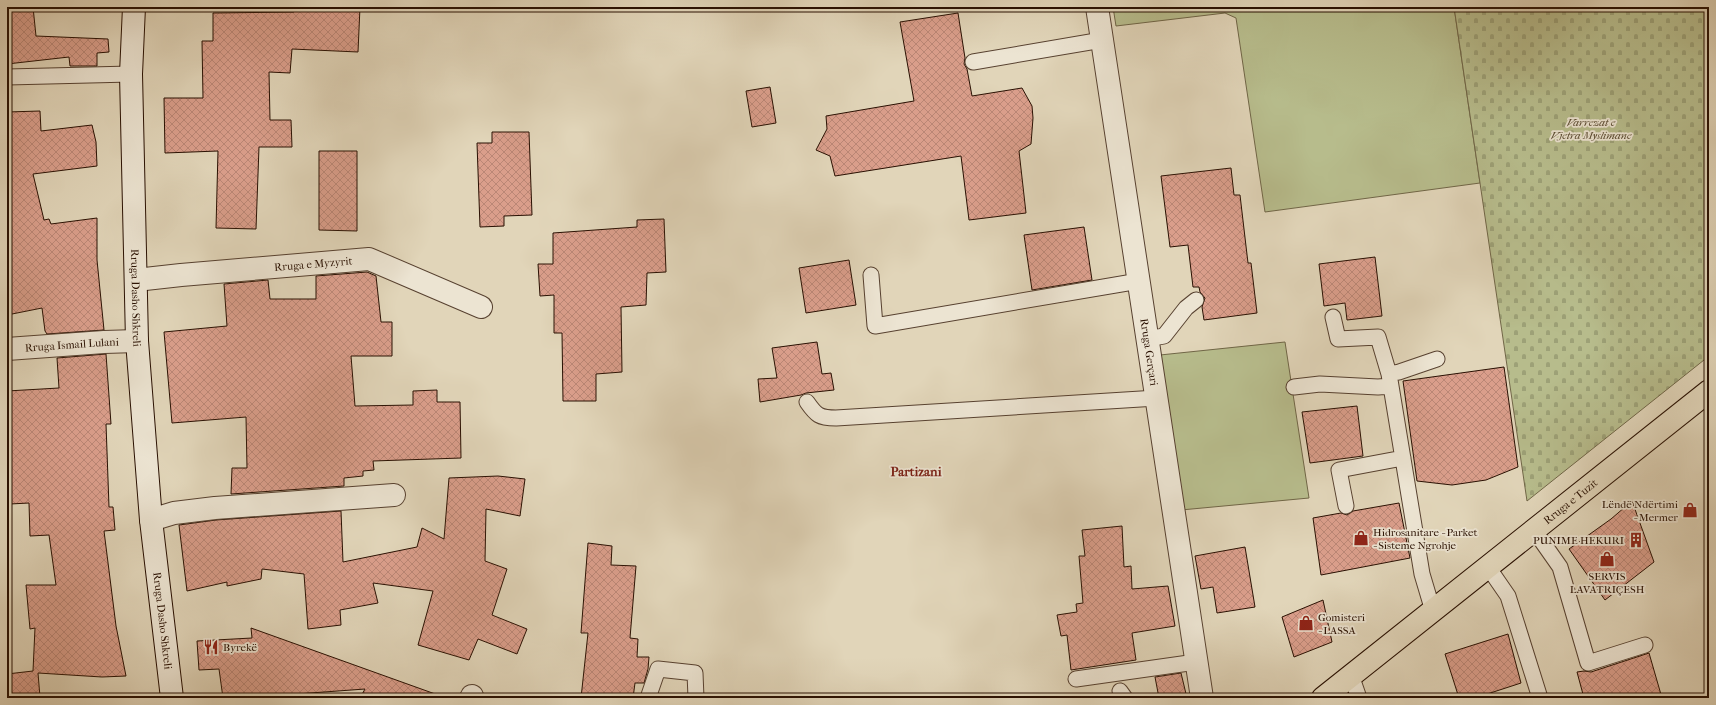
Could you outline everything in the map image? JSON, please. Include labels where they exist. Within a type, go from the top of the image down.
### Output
[{"type":"main road","name":"Rruga e Tuzit","points":[[1323,698],[1709,391]]},
{"type":"street","name":"Rruga Dasho Shkreli","points":[[134,7],[131,74],[137,341],[151,520],[172,698]]},
{"type":"street","name":"Rruga Gerçari","points":[[1098,7],[1202,698]]},
{"type":"street","name":"Rruga e Myzyrit","points":[[136,280],[369,259],[481,307]]},
{"type":"street","name":"Rruga Ismail Lulani","points":[[7,349],[137,341]]},
{"type":"street","points":[[151,520],[174,513],[215,508],[394,495]]},
{"type":"lane","points":[[973,62],[1102,40]]},
{"type":"lane","points":[[7,77],[131,74]]},
{"type":"lane","points":[[871,275],[875,326],[1139,281]]},
{"type":"lane","points":[[1148,339],[1164,336],[1186,308],[1196,300]]},
{"type":"lane","points":[[1333,318],[1338,339],[1378,337],[1390,380],[1422,574],[1433,611]]},
{"type":"lane","points":[[1294,386],[1320,384],[1378,387],[1390,380],[1399,372],[1436,359]]},
{"type":"lane","points":[[807,402],[816,415],[825,418],[836,418],[1156,398]]},
{"type":"lane","points":[[1346,506],[1339,470],[1403,458]]},
{"type":"lane","points":[[1534,530],[1560,567],[1588,664],[1645,645]]},
{"type":"lane","points":[[1488,567],[1508,596],[1540,698]]},
{"type":"lane","points":[[1076,679],[1196,662]]},
{"type":"lane","points":[[648,698],[658,670],[696,673],[696,698]]},
{"type":"lane","points":[[1351,676],[1359,698]]},
{"type":"green space","points":[[1113,7],[1454,7],[1480,183],[1265,212],[1236,18],[1225,13],[1116,26]]},
{"type":"green space","name":"Varrezat e Vjetra Myslimane","points":[[1454,7],[1709,7],[1709,356],[1527,501]]},
{"type":"green space","points":[[1285,342],[1309,498],[1181,510],[1160,355]]},
{"type":"building","points":[[7,7],[33,7],[36,36],[108,39],[109,52],[97,53],[97,66],[70,66],[69,57],[7,64]]},
{"type":"building","points":[[295,7],[360,7],[358,52],[292,49],[290,73],[269,72],[270,120],[291,120],[292,147],[259,147],[256,229],[216,228],[218,151],[165,153],[164,98],[203,98],[202,41],[213,41],[213,13],[294,12]]},
{"type":"building","points":[[958,13],[965,58],[964,64],[967,69],[972,96],[1022,88],[1032,106],[1033,118],[1031,144],[1019,151],[1026,213],[969,220],[961,156],[835,176],[830,156],[816,150],[827,129],[826,116],[914,101],[900,22]]},
{"type":"building","points":[[770,87],[776,123],[752,127],[746,91]]},
{"type":"building","points":[[40,111],[41,131],[92,125],[96,142],[97,166],[33,174],[44,220],[49,219],[51,224],[97,218],[97,260],[104,330],[47,334],[45,331],[42,308],[7,315],[7,112]]},
{"type":"building","points":[[492,132],[529,132],[532,215],[504,216],[504,226],[480,227],[477,143],[492,143]]},
{"type":"building","points":[[319,151],[357,151],[357,231],[319,230]]},
{"type":"building","points":[[1231,168],[1234,195],[1240,195],[1248,263],[1251,263],[1257,313],[1204,320],[1202,307],[1205,298],[1200,292],[1199,287],[1193,287],[1188,245],[1170,247],[1161,176]]},
{"type":"building","points":[[664,219],[666,272],[647,273],[646,305],[621,307],[622,372],[596,374],[596,401],[563,401],[562,333],[554,333],[554,295],[540,296],[538,264],[553,264],[553,233],[637,227],[637,220]]},
{"type":"building","points":[[1084,227],[1092,280],[1032,290],[1024,235]]},
{"type":"building","points":[[1375,257],[1382,316],[1347,320],[1345,303],[1324,306],[1319,264]]},
{"type":"building","points":[[849,260],[856,305],[806,313],[799,268]]},
{"type":"building","points":[[367,272],[376,276],[381,322],[392,322],[392,356],[351,356],[355,406],[413,405],[413,391],[437,390],[437,402],[460,402],[461,458],[373,461],[374,470],[363,471],[363,476],[344,478],[344,486],[231,494],[232,468],[247,468],[246,417],[172,423],[164,332],[227,326],[224,284],[268,280],[270,299],[316,299],[316,276]]},
{"type":"building","points":[[817,342],[822,374],[831,373],[834,390],[806,393],[760,402],[758,379],[777,378],[772,348]]},
{"type":"building","points":[[106,354],[111,424],[106,424],[109,507],[113,507],[115,530],[104,531],[116,626],[126,676],[102,677],[38,673],[40,697],[7,698],[7,674],[33,671],[35,628],[30,629],[26,585],[56,585],[49,535],[30,536],[29,503],[10,504],[7,456],[7,391],[59,388],[57,358]]},
{"type":"building","points":[[1504,367],[1518,467],[1486,480],[1452,485],[1417,481],[1403,381]]},
{"type":"building","points":[[1357,406],[1363,456],[1310,463],[1302,412]]},
{"type":"building","points":[[498,476],[525,479],[520,516],[486,509],[485,561],[507,569],[492,615],[527,629],[517,654],[478,639],[469,660],[418,645],[433,591],[373,583],[378,603],[340,610],[341,625],[308,629],[304,574],[262,569],[261,579],[227,586],[227,582],[187,591],[179,525],[216,520],[341,511],[343,562],[417,547],[422,528],[444,539],[449,478]]},
{"type":"building","name":"SERVIS LAVATRIÇESH","points":[[1632,501],[1654,562],[1605,600],[1569,549],[1611,519]]},
{"type":"building","name":"Hidrosanitare - Parket - Sisteme Ngrohje","points":[[1399,503],[1410,558],[1321,575],[1313,518],[1341,513],[1347,515],[1353,511]]},
{"type":"building","points":[[1122,526],[1124,567],[1131,566],[1132,589],[1168,586],[1175,626],[1132,633],[1136,660],[1071,670],[1067,635],[1061,636],[1057,615],[1077,612],[1076,604],[1083,603],[1079,556],[1085,556],[1082,530]]},
{"type":"building","points":[[588,543],[612,546],[611,565],[636,566],[630,638],[638,639],[637,657],[649,657],[648,669],[644,683],[635,683],[633,698],[581,698],[588,633],[581,633]]},
{"type":"building","points":[[1245,547],[1255,607],[1217,613],[1213,587],[1201,589],[1195,556]]},
{"type":"building","name":"Gomisteri - LASSA","points":[[1323,600],[1332,642],[1294,657],[1282,617]]},
{"type":"building","points":[[251,628],[438,695],[438,698],[360,698],[365,689],[283,695],[283,698],[223,698],[219,669],[199,670],[197,641],[252,638]]},
{"type":"building","points":[[1508,634],[1521,683],[1475,698],[1459,698],[1445,654]]},
{"type":"building","points":[[1649,653],[1662,698],[1584,698],[1577,672],[1591,672]]},
{"type":"building","points":[[1181,673],[1187,698],[1159,698],[1155,677]]},
{"type":"place","name":"Lëndë Ndërtimi - Mermer","points":[[1690,510]]},
{"type":"place","name":"Hidrosanitare - Parket - Sisteme Ngrohje","points":[[1361,538]]},
{"type":"place","name":"PUNIME HEKURI","points":[[1636,540]]},
{"type":"place","name":"SERVIS LAVATRIÇESH","points":[[1607,559]]},
{"type":"place","name":"Gomisteri - LASSA","points":[[1306,623]]},
{"type":"place","name":"Byrekë","points":[[211,647]]},
{"type":"district","name":"Partizani","points":[[916,471]]}]
